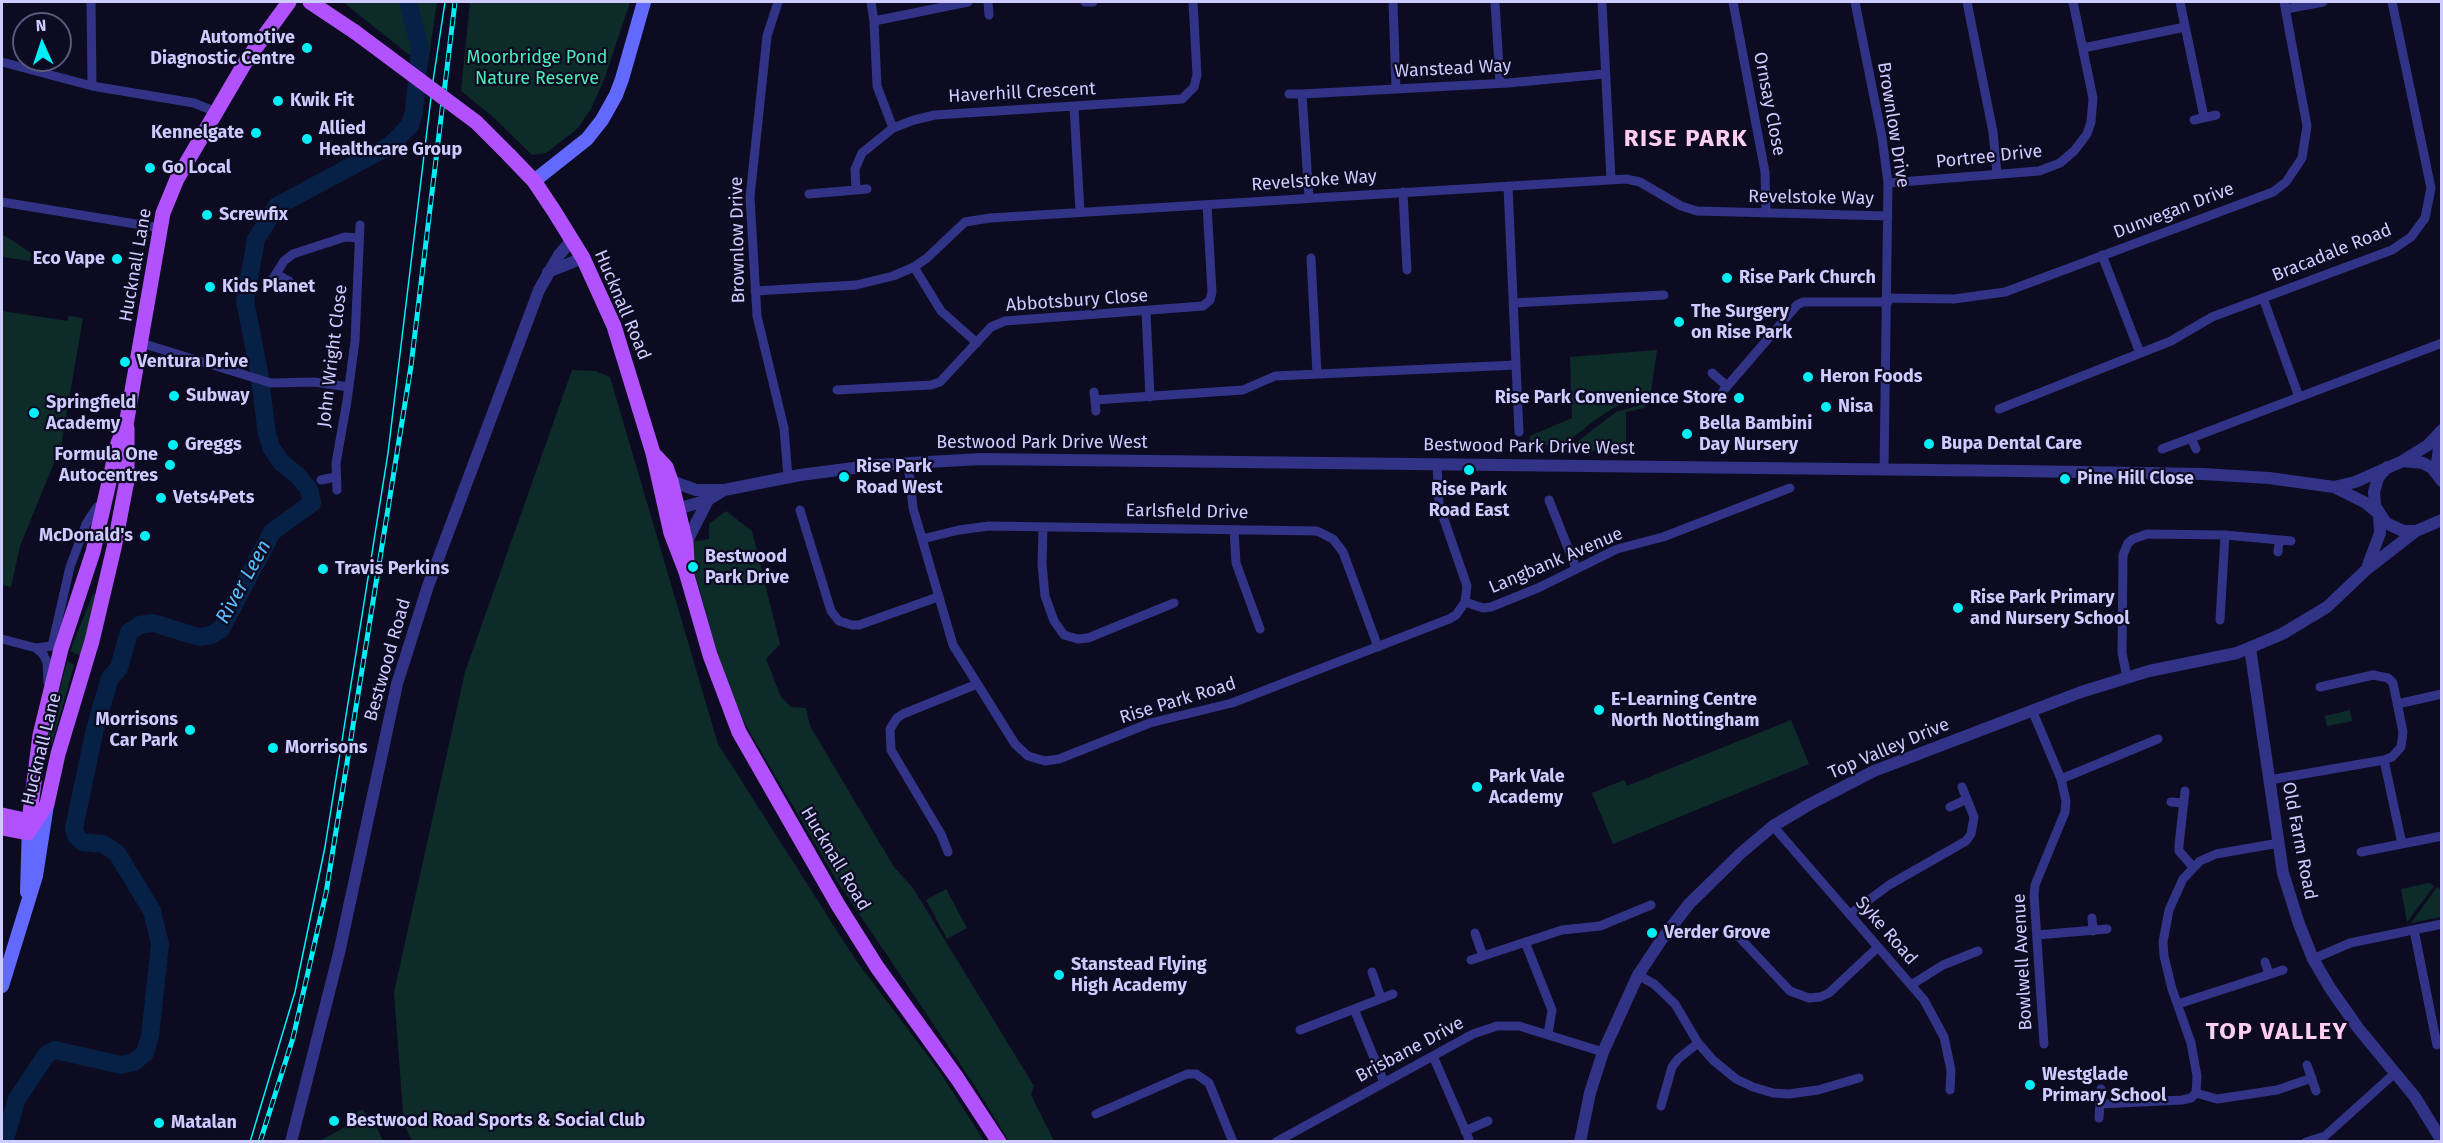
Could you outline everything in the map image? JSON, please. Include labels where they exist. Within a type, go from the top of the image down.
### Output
[{"type":"main road","name":"Hucknall Lane","points":[[34,829],[47,804],[58,754],[92,641],[127,480],[126,425],[160,228],[177,179],[246,61],[289,2]]},
{"type":"main road","name":"Hucknall Road","points":[[310,2],[355,32],[477,122],[534,181],[583,258],[617,334],[653,453],[666,468],[670,499],[686,572],[714,666],[740,732],[838,905],[877,967],[957,1078],[999,1142]]},
{"type":"main road","points":[[534,181],[587,139],[602,120],[622,79],[644,2]]},
{"type":"main road","name":"Hucknall Lane","points":[[3,977],[27,903],[26,866],[34,829],[37,750],[49,699],[56,648],[93,552],[118,443],[126,425]]},
{"type":"main road","name":"Hucknall Road","points":[[670,499],[686,543],[686,572]]},
{"type":"main road","points":[[93,552],[96,566],[106,575]]},
{"type":"main road","name":"Hucknall Lane","points":[[56,648],[96,579],[106,575]]},
{"type":"main road","points":[[56,648],[83,667]]},
{"type":"main road","points":[[37,750],[51,755],[58,754]]},
{"type":"main road","points":[[2,815],[34,829]]},
{"type":"main road","points":[[2,828],[34,829]]},
{"type":"street","points":[[91,2],[92,86]]},
{"type":"street","name":"Brownlow Drive","points":[[778,2],[767,36],[750,197],[758,323],[784,428],[788,477]]},
{"type":"street","points":[[871,2],[877,86],[893,128]]},
{"type":"street","points":[[874,21],[968,2]]},
{"type":"street","points":[[988,2],[988,15]]},
{"type":"street","points":[[1085,2],[1093,2]]},
{"type":"street","name":"Haverhill Crescent","points":[[856,190],[855,169],[862,153],[893,128],[914,120],[935,115],[1177,100],[1186,96],[1194,87],[1197,75],[1193,2]]},
{"type":"street","points":[[1393,2],[1396,89]]},
{"type":"street","points":[[1495,2],[1500,83]]},
{"type":"street","points":[[1602,2],[1611,179]]},
{"type":"street","name":"Ornsay Close","points":[[1733,2],[1765,172],[1766,213]]},
{"type":"street","name":"Brownlow Drive","points":[[1855,2],[1882,137],[1888,183],[1884,470]]},
{"type":"street","points":[[1967,2],[1993,132],[1997,174]]},
{"type":"street","name":"Portree Drive","points":[[1888,183],[2039,171],[2052,167],[2067,158],[2081,142],[2089,128],[2093,111],[2093,98],[2073,2]]},
{"type":"street","points":[[2180,2],[2204,117]]},
{"type":"street","points":[[2285,5],[2323,2]]},
{"type":"street","name":"Bracadale Road","points":[[1999,409],[2171,341],[2212,317],[2392,250],[2411,237],[2425,218],[2430,198],[2430,176],[2392,2]]},
{"type":"street","name":"Dunvegan Drive","points":[[1720,398],[1727,386],[1797,304],[1987,296],[2022,287],[2273,192],[2291,176],[2302,158],[2307,126],[2285,5]]},
{"type":"street","points":[[2083,48],[2185,27]]},
{"type":"street","points":[[2,62],[92,86],[194,103],[216,112]]},
{"type":"street","name":"Wanstead Way","points":[[1289,94],[1500,83],[1605,74]]},
{"type":"street","points":[[1302,93],[1309,198]]},
{"type":"street","points":[[1074,107],[1080,213]]},
{"type":"street","points":[[2194,120],[2216,115]]},
{"type":"street","name":"Revelstoke Way","points":[[755,291],[856,285],[884,279],[914,267],[939,248],[965,222],[971,220],[1611,179],[1640,182],[1682,206],[1697,211],[1888,216]]},
{"type":"street","points":[[1508,186],[1520,432]]},
{"type":"street","points":[[808,194],[867,189]]},
{"type":"street","points":[[1403,192],[1407,270]]},
{"type":"street","points":[[2,202],[160,228]]},
{"type":"street","name":"Abbotsbury Close","points":[[837,390],[935,383],[944,379],[991,327],[1005,321],[1199,308],[1210,300],[1212,292],[1207,205]]},
{"type":"street","name":"John Wright Close","points":[[338,490],[335,477],[355,341],[360,225]]},
{"type":"street","points":[[269,285],[284,261],[293,254],[345,237],[359,238]]},
{"type":"street","name":"Bestwood Road","points":[[291,1142],[339,953],[396,684],[428,586],[539,290],[559,255],[572,240]]},
{"type":"street","points":[[2102,255],[2140,353]]},
{"type":"street","points":[[548,272],[583,258]]},
{"type":"street","points":[[1311,258],[1317,374]]},
{"type":"street","points":[[914,267],[941,311],[977,343]]},
{"type":"street","points":[[1312,268],[1322,268]]},
{"type":"street","points":[[276,274],[289,281]]},
{"type":"street","points":[[1651,295],[1652,307]]},
{"type":"street","points":[[1514,303],[1664,295]]},
{"type":"street","points":[[2263,298],[2299,397]]},
{"type":"street","points":[[1146,312],[1150,397]]},
{"type":"street","points":[[141,343],[271,384],[314,382],[349,387]]},
{"type":"street","points":[[2162,449],[2442,343]]},
{"type":"street","points":[[1096,411],[1095,396],[1150,397],[1243,390],[1253,388],[1271,377],[1516,365]]},
{"type":"street","points":[[1712,373],[1727,386]]},
{"type":"street","points":[[1507,420],[1519,419]]},
{"type":"street","points":[[2440,479],[2437,464],[2441,431]]},
{"type":"street","name":"Bestwood Park Drive West","points":[[2334,487],[2355,482],[2419,453],[2441,431]]},
{"type":"street","points":[[2191,438],[2196,449]]},
{"type":"street","name":"Bestwood Park Drive West","points":[[724,490],[788,477],[908,463],[991,459],[2214,474],[2269,478],[2334,487],[2366,502],[2394,528],[2416,531]]},
{"type":"street","points":[[2403,461],[2423,463],[2440,479]]},
{"type":"street","name":"Rise Park Road","points":[[908,463],[911,499],[953,645],[1022,752],[1045,761],[1059,759],[1150,723],[1232,704],[1449,620],[1465,602]]},
{"type":"street","points":[[1437,464],[1439,505],[1465,577],[1467,594],[1465,602]]},
{"type":"street","points":[[2378,514],[2374,492],[2378,478],[2387,467]]},
{"type":"street","points":[[321,480],[335,477]]},
{"type":"street","points":[[1757,489],[1761,499]]},
{"type":"street","name":"Langbank Avenue","points":[[1465,602],[1483,608],[1491,607],[1538,588],[1617,549],[1663,537],[1790,489]]},
{"type":"street","points":[[670,499],[696,490],[724,490]]},
{"type":"street","points":[[686,543],[708,500],[724,490]]},
{"type":"street","points":[[670,499],[708,500]]},
{"type":"street","points":[[1549,500],[1576,568]]},
{"type":"street","name":"Hucknall Lane","points":[[56,648],[70,567],[86,524],[97,507],[104,504]]},
{"type":"street","points":[[2429,525],[2442,509]]},
{"type":"street","points":[[800,510],[831,611],[839,621],[852,626],[859,625],[938,597]]},
{"type":"street","name":"Top Valley Drive","points":[[2367,569],[2380,533],[2378,514]]},
{"type":"street","points":[[2416,531],[2442,520]]},
{"type":"street","name":"Earlsfield Drive","points":[[922,539],[976,527],[1317,531],[1333,539],[1343,552],[1378,647]]},
{"type":"street","points":[[1043,527],[1042,564],[1046,596],[1054,621],[1064,635],[1078,639],[1088,638],[1174,603]]},
{"type":"street","points":[[1234,530],[1236,563],[1260,628]]},
{"type":"street","name":"Top Valley Drive","points":[[1580,1142],[1590,1093],[1603,1052],[1638,975],[1689,904],[1741,853],[1773,826],[1874,771],[2032,710],[2127,677],[2209,660],[2250,648],[2304,623],[2327,607],[2367,569],[2416,531]]},
{"type":"street","points":[[2127,677],[2122,654],[2123,555],[2128,543],[2147,534],[2225,535],[2291,541]]},
{"type":"street","points":[[2220,620],[2225,535]]},
{"type":"street","points":[[2278,552],[2279,540]]},
{"type":"street","points":[[2221,608],[2232,608]]},
{"type":"street","points":[[2,639],[36,648],[56,648]]},
{"type":"street","points":[[36,648],[47,662],[49,699]]},
{"type":"street","name":"Old Farm Road","points":[[2250,648],[2279,843],[2290,897],[2313,959],[2358,1028],[2415,1097],[2440,1136]]},
{"type":"street","points":[[2269,780],[2384,760],[2398,752],[2403,740],[2393,683],[2388,678],[2373,675],[2320,687]]},
{"type":"street","points":[[948,852],[941,834],[891,750],[890,729],[897,718],[903,714],[977,684]]},
{"type":"street","points":[[2397,704],[2442,694]]},
{"type":"street","name":"Bowlwell Avenue","points":[[2032,710],[2061,779],[2066,801],[2065,812],[2035,885],[2044,1044]]},
{"type":"street","points":[[2061,779],[2158,739]]},
{"type":"street","points":[[2147,744],[2152,755]]},
{"type":"street","points":[[2384,760],[2402,844]]},
{"type":"street","points":[[1850,914],[1889,885],[1966,841],[1971,834],[1974,818],[1962,787]]},
{"type":"street","points":[[2185,791],[2179,851],[2193,867]]},
{"type":"street","points":[[1950,807],[1966,800]]},
{"type":"street","points":[[2171,802],[2184,803]]},
{"type":"street","name":"Syke Road","points":[[1773,826],[1911,985],[1936,1019],[1944,1037],[1951,1070],[1950,1090]]},
{"type":"street","points":[[2361,852],[2442,836]]},
{"type":"street","points":[[2100,1104],[2182,1100],[2191,1098],[2196,1093],[2196,1064],[2164,956],[2164,929],[2176,892],[2193,867],[2200,861],[2216,854],[2279,843]]},
{"type":"street","points":[[1471,960],[1562,930],[1594,927],[1641,914],[1651,906]]},
{"type":"street","points":[[2092,918],[2093,931]]},
{"type":"street","points":[[2313,959],[2350,944],[2442,924]]},
{"type":"street","points":[[2037,935],[2107,929]]},
{"type":"street","points":[[2414,930],[2437,1045]]},
{"type":"street","points":[[1475,933],[1483,956]]},
{"type":"street","points":[[1738,936],[1790,991],[1809,998],[1829,993],[1878,947]]},
{"type":"street","points":[[1748,946],[1756,938]]},
{"type":"street","points":[[1525,942],[1552,1010],[1548,1034]]},
{"type":"street","points":[[1962,944],[1966,955]]},
{"type":"street","points":[[1911,985],[1943,965],[1978,951]]},
{"type":"street","points":[[2265,962],[2269,974]]},
{"type":"street","points":[[2178,1004],[2283,970]]},
{"type":"street","points":[[1372,972],[1381,998]]},
{"type":"street","points":[[1638,975],[1653,984],[1675,1004],[1698,1043],[1713,1060],[1736,1079],[1753,1087],[1773,1093],[1803,1093],[1859,1078]]},
{"type":"street","points":[[1300,1030],[1313,1030],[1354,1009],[1393,994]]},
{"type":"street","points":[[1354,1009],[1384,1083]]},
{"type":"street","name":"Brisbane Drive","points":[[1276,1142],[1473,1034],[1497,1026],[1519,1026],[1603,1052]]},
{"type":"street","points":[[1661,1106],[1672,1067],[1678,1059],[1698,1043]]},
{"type":"street","points":[[1433,1056],[1467,1135],[1488,1121]]},
{"type":"street","points":[[2307,1065],[2316,1091]]},
{"type":"street","points":[[1951,1070],[1962,1070]]},
{"type":"street","points":[[2306,1142],[2325,1136],[2395,1073]]},
{"type":"street","points":[[1096,1114],[1187,1074],[1196,1074],[1209,1083],[1233,1142]]},
{"type":"street","points":[[2196,1093],[2217,1099],[2277,1090],[2312,1078]]},
{"type":"street","points":[[1849,1081],[1852,1093]]},
{"type":"street","points":[[2099,1118],[2102,1089]]},
{"type":"street","points":[[1665,1093],[1676,1096]]},
{"type":"street","points":[[1107,1109],[1112,1120]]},
{"type":"green space","points":[[343,2],[437,2],[427,69]]},
{"type":"green space","name":"Moorbridge Pond Nature Reserve","points":[[470,2],[630,2],[604,80],[591,109],[577,129],[546,153],[532,155],[492,116],[461,91]]},
{"type":"green space","points":[[2,234],[31,253],[30,261],[2,257]]},
{"type":"green space","name":"Springfield Academy","points":[[2,311],[68,321],[68,316],[83,318],[61,446],[20,546],[11,587],[2,585]]},
{"type":"green space","points":[[1657,350],[1650,398],[1617,406],[1562,446],[1529,444],[1530,436],[1572,418],[1570,357]]},
{"type":"green space","points":[[572,370],[595,371],[610,377],[718,744],[855,959],[940,1072],[984,1141],[412,1141],[404,1125],[394,992],[465,672]]},
{"type":"green space","points":[[1647,403],[1644,408],[1626,412],[1626,449],[1588,451],[1569,448],[1616,412]]},
{"type":"green space","points":[[726,511],[752,531],[780,644],[766,659],[781,697],[791,707],[806,708],[810,726],[894,867],[913,888],[1034,1086],[1031,1095],[1054,1141],[1009,1141],[973,1083],[837,881],[749,731],[735,703],[718,658],[692,563],[690,542],[709,539],[709,524]]},
{"type":"green space","points":[[93,594],[96,595],[81,656],[70,651]]},
{"type":"green space","points":[[67,661],[74,665],[52,744],[47,747],[45,745],[46,736]]},
{"type":"green space","points":[[2350,710],[2352,721],[2327,726],[2325,716]]},
{"type":"green space","points":[[1791,720],[1809,764],[1613,844],[1592,793],[1624,780],[1627,786]]},
{"type":"green space","points":[[2429,883],[2434,886],[2407,922],[2401,889]]},
{"type":"green space","points":[[2437,887],[2441,890],[2441,917],[2411,923]]},
{"type":"green space","points":[[946,889],[967,928],[947,939],[926,900]]},
{"type":"green space","points":[[361,1110],[375,1124],[383,1141],[320,1141],[359,1119],[356,1113]]},
{"type":"waterway","name":"River Leen","points":[[4,1142],[17,1099],[47,1054],[55,1050],[121,1065],[134,1062],[145,1053],[150,1036],[160,944],[152,911],[117,853],[103,844],[82,842],[76,836],[74,828],[95,729],[110,678],[119,668],[129,632],[140,625],[153,623],[199,637],[211,635],[221,629],[272,532],[312,503],[309,489],[281,462],[272,449],[267,434],[259,372],[245,301],[256,239],[277,206],[391,145],[410,125],[414,112],[420,47],[408,2]]},
{"type":"tram line","points":[[250,1142],[295,992],[325,847],[388,453],[433,81],[445,2]]},
{"type":"railway","points":[[260,1142],[293,1038],[326,893],[411,366],[455,2]]},
{"type":"place","name":"Automotive Diagnostic Centre","points":[[307,48]]},
{"type":"place","name":"Kwik Fit","points":[[278,101]]},
{"type":"place","name":"Kennelgate","points":[[256,133]]},
{"type":"place","name":"Allied Healthcare Group","points":[[307,139]]},
{"type":"place","name":"Go Local","points":[[150,168]]},
{"type":"place","name":"Screwfix","points":[[207,215]]},
{"type":"place","name":"Eco Vape","points":[[117,259]]},
{"type":"place","name":"Rise Park Church","points":[[1727,278]]},
{"type":"place","name":"Kids Planet","points":[[210,287]]},
{"type":"place","name":"The Surgery on Rise Park","points":[[1679,322]]},
{"type":"place","name":"Ventura Drive","points":[[125,362]]},
{"type":"place","name":"Heron Foods","points":[[1808,377]]},
{"type":"place","name":"Subway","points":[[174,396]]},
{"type":"place","name":"Rise Park Convenience Store","points":[[1739,398]]},
{"type":"place","name":"Nisa","points":[[1826,407]]},
{"type":"place","name":"Springfield Academy","points":[[34,413]]},
{"type":"place","name":"Bella Bambini Day Nursery","points":[[1687,434]]},
{"type":"place","name":"Bupa Dental Care","points":[[1929,444]]},
{"type":"place","name":"Greggs","points":[[173,445]]},
{"type":"place","name":"Formula One Autocentres","points":[[170,465]]},
{"type":"place","name":"Rise Park Road East","points":[[1469,470]]},
{"type":"place","name":"Rise Park Road West","points":[[844,477]]},
{"type":"place","name":"Pine Hill Close","points":[[2065,479]]},
{"type":"place","name":"Vets4Pets","points":[[161,498]]},
{"type":"place","name":"McDonald's","points":[[145,536]]},
{"type":"place","name":"Bestwood Park Drive","points":[[693,567]]},
{"type":"place","name":"Travis Perkins","points":[[323,569]]},
{"type":"place","name":"Rise Park Primary and Nursery School","points":[[1958,608]]},
{"type":"place","name":"E-Learning Centre North Nottingham","points":[[1599,710]]},
{"type":"place","name":"Morrisons Car Park","points":[[190,730]]},
{"type":"place","name":"Morrisons","points":[[273,748]]},
{"type":"place","name":"Park Vale Academy","points":[[1477,787]]},
{"type":"place","name":"Verder Grove","points":[[1652,933]]},
{"type":"place","name":"Stanstead Flying High Academy","points":[[1059,975]]},
{"type":"place","name":"Westglade Primary School","points":[[2030,1085]]},
{"type":"place","name":"Bestwood Road Sports & Social Club","points":[[334,1121]]},
{"type":"place","name":"Matalan","points":[[159,1123]]},
{"type":"district","name":"RISE PARK","points":[[1686,139]]},
{"type":"district","name":"TOP VALLEY","points":[[2277,1032]]}]
